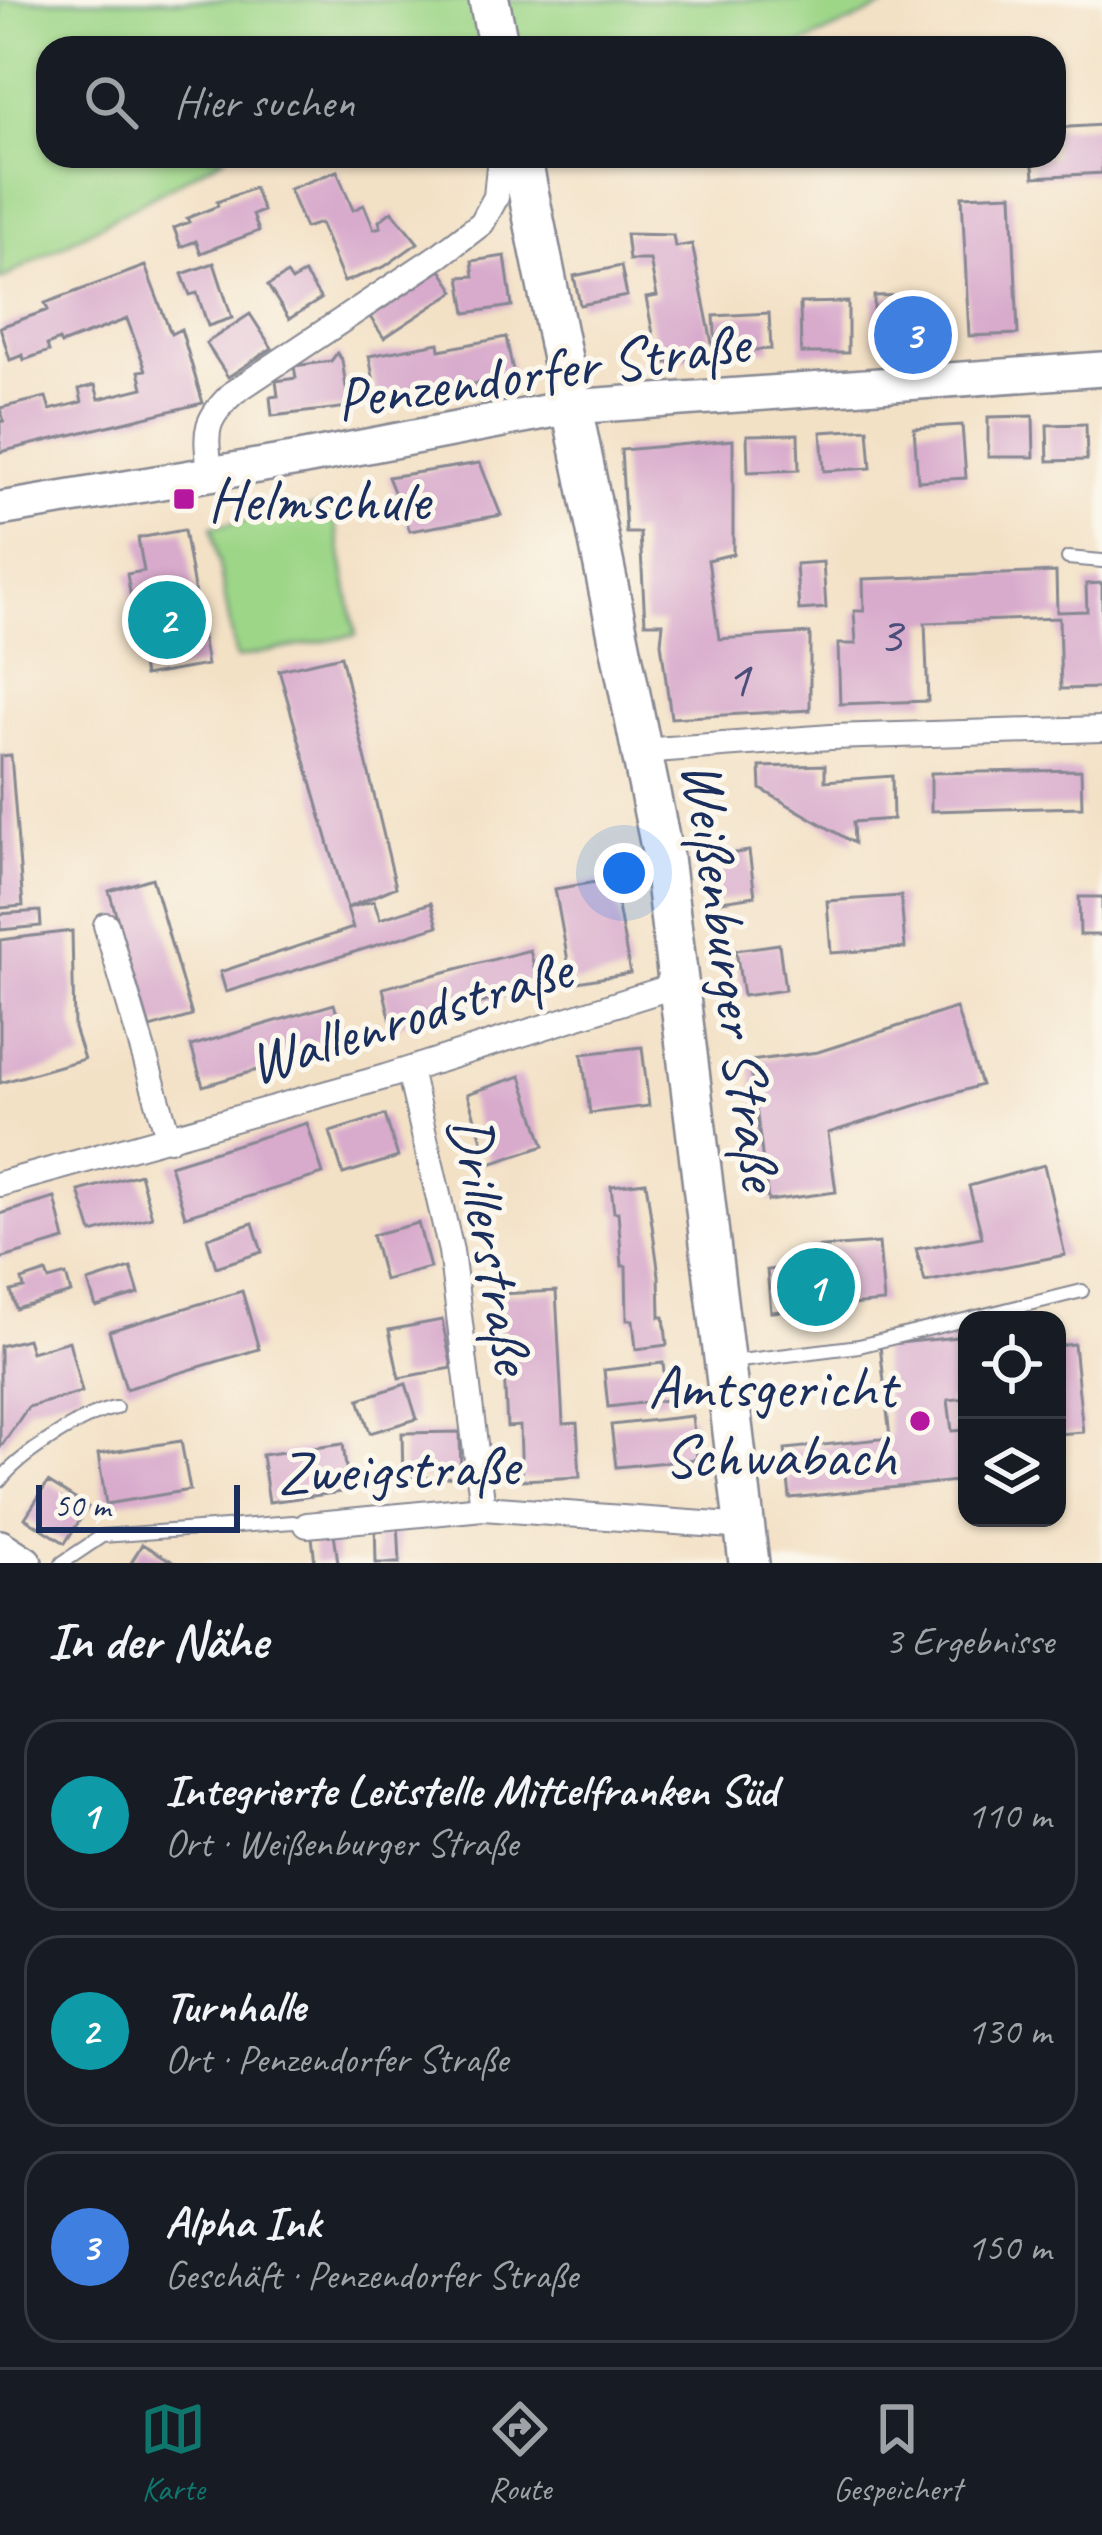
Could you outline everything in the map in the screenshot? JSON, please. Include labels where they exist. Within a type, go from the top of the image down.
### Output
[{"type":"main road","points":[[489,0],[496,36]]},
{"type":"main road","name":"Weißenburger Straße","points":[[523,168],[662,857],[747,1545]]},
{"type":"main road","name":"Penzendorfer Straße","points":[[0,509],[571,407],[1102,369]]},
{"type":"main road","points":[[0,1547],[25,1563]]},
{"type":"street","points":[[210,473],[206,425],[218,407],[482,223],[496,197],[499,168]]},
{"type":"street","points":[[641,751],[831,737],[1102,729]]},
{"type":"street","points":[[106,925],[169,1139]]},
{"type":"street","name":"Wallenrodstraße","points":[[0,1184],[409,1070],[677,985]]},
{"type":"street","name":"Drillerstraße","points":[[409,1070],[451,1251],[483,1508]]},
{"type":"street","name":"Zweigstraße","points":[[307,1525],[483,1508],[747,1545]]},
{"type":"lane","points":[[1068,558],[1102,561]]},
{"type":"lane","points":[[725,1362],[859,1346],[1082,1292]]},
{"type":"lane","points":[[0,1481],[8,1470],[73,1424],[116,1408]]},
{"type":"lane","name":"Zweigstraße","points":[[62,1563],[102,1536],[293,1522],[307,1525]]},
{"type":"green space","points":[[0,0],[899,0],[820,36],[36,36],[36,168],[204,168],[0,280]]},
{"type":"green space","points":[[332,504],[356,635],[236,658],[212,527]]},
{"type":"building","points":[[1102,125],[1102,173],[1034,177],[1033,168],[1066,168],[1066,127]]},
{"type":"building","points":[[337,171],[353,210],[364,205],[374,229],[392,211],[418,243],[384,267],[344,282],[320,223],[305,228],[289,189]]},
{"type":"building","points":[[254,188],[263,211],[253,215],[259,231],[201,253],[196,241],[181,247],[174,228],[218,206],[217,202]]},
{"type":"building","points":[[1012,194],[1018,334],[969,336],[962,196]]},
{"type":"building","points":[[626,234],[673,235],[675,247],[692,244],[714,353],[659,364],[646,298],[657,296],[650,260],[629,260]]},
{"type":"building","points":[[505,256],[512,306],[466,313],[460,277],[474,276],[472,261]]},
{"type":"building","points":[[214,263],[232,318],[208,326],[197,293],[190,295],[182,274]]},
{"type":"building","points":[[145,266],[171,334],[181,329],[203,403],[0,452],[0,422],[4,421],[0,408],[46,397],[50,410],[82,402],[79,389],[95,385],[99,399],[143,388],[139,371],[146,370],[127,319],[61,344],[59,340],[47,345],[49,351],[24,360],[23,355],[10,360],[0,327],[48,310],[45,303]]},
{"type":"building","points":[[621,266],[627,296],[580,305],[574,276]]},
{"type":"building","points":[[441,270],[455,291],[384,338],[370,317]]},
{"type":"building","points":[[304,273],[321,299],[289,319],[268,286],[287,274],[292,281]]},
{"type":"building","points":[[928,295],[928,340],[874,341],[874,296]]},
{"type":"building","points":[[848,302],[848,353],[801,353],[800,303]]},
{"type":"building","points":[[769,313],[771,349],[716,352],[714,316]]},
{"type":"building","points":[[250,314],[272,348],[228,377],[206,343]]},
{"type":"building","points":[[506,337],[514,376],[378,403],[369,356],[439,343],[440,350]]},
{"type":"building","points":[[337,353],[349,407],[272,416],[270,397],[278,396],[276,381],[296,378],[294,366],[331,361]]},
{"type":"building","points":[[1033,416],[1034,457],[988,457],[988,417]]},
{"type":"building","points":[[1086,424],[1087,460],[1048,461],[1047,425]]},
{"type":"building","points":[[962,425],[966,478],[918,481],[914,428]]},
{"type":"building","points":[[868,429],[871,468],[824,471],[821,432]]},
{"type":"building","points":[[798,434],[799,470],[748,472],[747,435]]},
{"type":"building","points":[[733,440],[733,554],[708,560],[719,639],[810,633],[810,710],[671,718],[661,643],[663,623],[645,623],[640,533],[626,533],[621,450]]},
{"type":"building","points":[[480,463],[501,515],[410,531],[388,477]]},
{"type":"building","points":[[184,530],[207,665],[144,676],[127,574],[144,571],[138,538]]},
{"type":"building","points":[[823,562],[826,608],[799,610],[796,564]]},
{"type":"building","points":[[1056,572],[1057,612],[1087,611],[1086,584],[1102,583],[1102,688],[1061,689],[1059,618],[925,623],[928,701],[840,704],[838,644],[856,644],[854,611],[864,611],[863,579]]},
{"type":"building","points":[[341,656],[396,887],[347,908],[279,670]]},
{"type":"building","points":[[11,755],[23,906],[0,908],[0,756]]},
{"type":"building","points":[[825,765],[825,781],[892,776],[893,819],[853,822],[854,843],[761,789],[760,767]]},
{"type":"building","points":[[1081,770],[1082,807],[931,811],[931,773]]},
{"type":"building","points":[[749,851],[755,896],[715,902],[708,857]]},
{"type":"building","points":[[152,878],[192,1016],[150,1028],[109,891]]},
{"type":"building","points":[[613,879],[630,973],[572,983],[555,889]]},
{"type":"building","points":[[901,896],[905,948],[831,953],[827,901]]},
{"type":"building","points":[[1079,897],[1102,897],[1102,935],[1080,935]]},
{"type":"building","points":[[374,901],[380,919],[431,903],[438,926],[226,992],[220,972],[353,928],[347,908]]},
{"type":"building","points":[[40,911],[41,926],[0,930],[0,914]]},
{"type":"building","points":[[72,931],[74,1028],[84,1059],[0,1083],[0,940]]},
{"type":"building","points":[[779,944],[785,990],[743,996],[736,950]]},
{"type":"building","points":[[530,950],[539,988],[392,1026],[383,988]]},
{"type":"building","points":[[334,1004],[346,1044],[203,1086],[191,1046]]},
{"type":"building","points":[[956,1008],[981,1085],[828,1133],[836,1192],[768,1201],[750,1061],[818,1052]]},
{"type":"building","points":[[642,1047],[649,1106],[590,1113],[582,1054]]},
{"type":"building","points":[[521,1076],[544,1146],[490,1164],[467,1094]]},
{"type":"building","points":[[385,1115],[398,1157],[343,1174],[330,1132]]},
{"type":"building","points":[[307,1123],[323,1174],[185,1216],[170,1165]]},
{"type":"building","points":[[1044,1165],[1065,1255],[925,1282],[916,1249],[982,1237],[969,1186]]},
{"type":"building","points":[[140,1174],[152,1217],[92,1233],[79,1191]]},
{"type":"building","points":[[646,1182],[667,1345],[636,1349],[633,1320],[627,1320],[626,1266],[622,1266],[611,1186]]},
{"type":"building","points":[[55,1198],[65,1240],[0,1259],[0,1214]]},
{"type":"building","points":[[253,1223],[262,1252],[216,1267],[207,1238]]},
{"type":"building","points":[[418,1223],[430,1268],[384,1280],[372,1235]]},
{"type":"building","points":[[879,1243],[884,1302],[771,1312],[767,1270],[811,1266],[810,1248]]},
{"type":"building","points":[[131,1268],[139,1294],[96,1307],[88,1282]]},
{"type":"building","points":[[46,1272],[49,1280],[66,1275],[71,1293],[16,1309],[11,1291],[24,1288],[22,1280]]},
{"type":"building","points":[[242,1291],[259,1349],[126,1389],[109,1331]]},
{"type":"building","points":[[556,1291],[563,1424],[577,1423],[580,1477],[522,1480],[520,1426],[507,1427],[500,1294]]},
{"type":"building","points":[[442,1320],[452,1368],[399,1378],[389,1330]]},
{"type":"building","name":"Amtsgericht Schwabach","points":[[958,1337],[958,1399],[948,1400],[952,1431],[958,1431],[958,1481],[790,1498],[785,1449],[890,1438],[880,1345]]},
{"type":"building","points":[[27,1339],[31,1352],[69,1341],[82,1392],[28,1407],[0,1448],[0,1346]]},
{"type":"building","points":[[1074,1344],[1083,1432],[1066,1433],[1066,1345]]},
{"type":"building","points":[[663,1363],[667,1400],[608,1407],[604,1370]]},
{"type":"building","points":[[406,1384],[417,1419],[370,1433],[359,1399]]},
{"type":"building","points":[[692,1416],[697,1459],[616,1467],[611,1425]]},
{"type":"building","points":[[460,1432],[461,1477],[403,1478],[402,1433]]},
{"type":"building","points":[[181,1441],[190,1490],[106,1504],[98,1454]]},
{"type":"building","points":[[343,1444],[349,1491],[269,1502],[262,1455]]},
{"type":"building","points":[[48,1482],[88,1507],[65,1543],[25,1518]]},
{"type":"building","points":[[398,1520],[400,1563],[376,1563],[375,1521]]},
{"type":"building","points":[[333,1525],[338,1563],[315,1563],[311,1528]]},
{"type":"building","points":[[142,1544],[175,1563],[131,1563]]},
{"type":"place","name":"Alpha Ink","points":[[913,335]]},
{"type":"place","name":"Helmschule","points":[[184,499]]},
{"type":"place","name":"Turnhalle","points":[[167,620]]},
{"type":"place","name":"Integrierte Leitstelle Mittelfranken Süd","points":[[816,1287]]},
{"type":"place","name":"Amtsgericht Schwabach","points":[[920,1421]]}]
